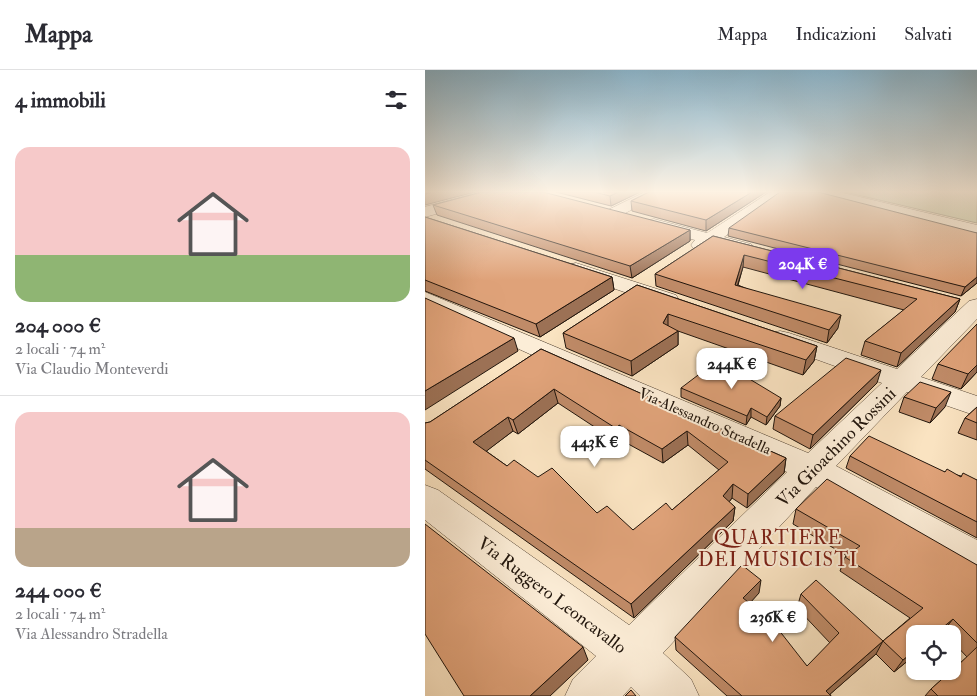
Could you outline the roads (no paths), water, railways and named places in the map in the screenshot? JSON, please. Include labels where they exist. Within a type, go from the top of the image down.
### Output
[{"type":"street","points":[[432,221],[452,228]]},
{"type":"street","points":[[646,221],[766,253]]},
{"type":"street","points":[[680,258],[736,221]]},
{"type":"street","points":[[941,221],[977,230]]},
{"type":"street","points":[[553,262],[691,308]]},
{"type":"street","points":[[612,304],[658,274]]},
{"type":"street","name":"Via Alessandro Stradella","points":[[425,298],[812,469],[977,560]]},
{"type":"street","name":"Via Gioachino Rossini","points":[[590,696],[812,469],[902,380],[970,306]]},
{"type":"street","points":[[764,333],[977,406]]},
{"type":"street","name":"Via Ruggero Leoncavallo","points":[[425,500],[631,654],[673,696]]},
{"type":"district","name":"QUARTIERE DEI MUSICISTI","points":[[778,548]]}]
